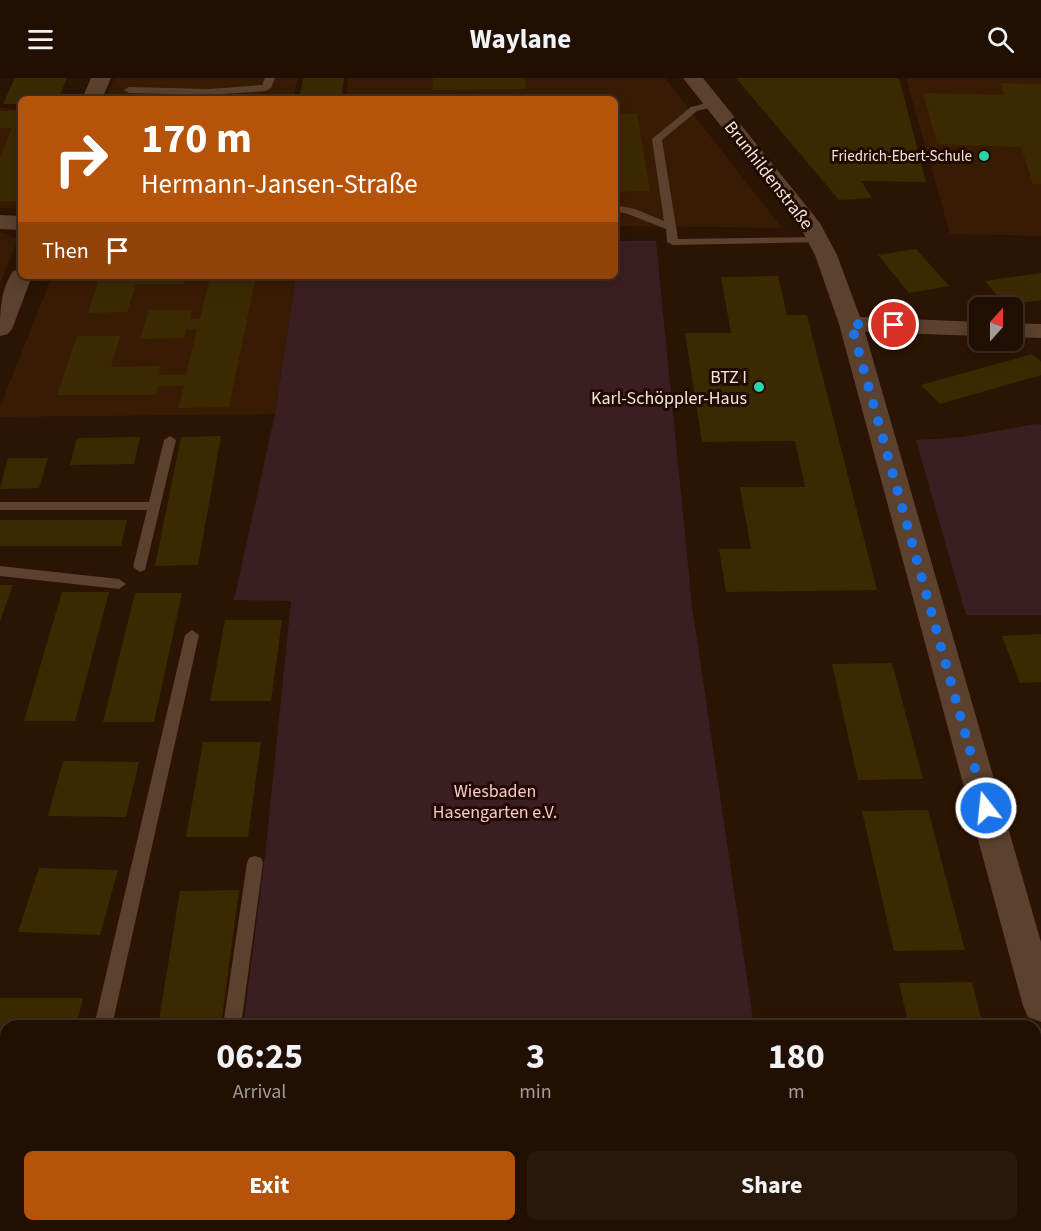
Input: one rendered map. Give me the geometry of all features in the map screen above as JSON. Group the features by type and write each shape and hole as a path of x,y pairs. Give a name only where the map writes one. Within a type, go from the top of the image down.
{"street":[{"path":"93,96 100,78"},
{"name":"Brunhildenstraße","path":"693,78 797,207 819,240 851,324 1041,1006"},
{"path":"0,222 18,223"},
{"path":"2,321 20,279"},
{"path":"851,324 969,329"},
{"path":"1023,330 1041,331"}],"lane":[{"path":"129,90 208,92 266,88 270,78"},
{"path":"714,104 694,109 657,139 673,242 819,240"},
{"path":"618,209 631,211 670,227"},
{"path":"140,567 170,440"},
{"path":"0,506 153,506"},
{"path":"0,571 119,584"},
{"path":"104,1020 192,635"},
{"path":"233,1020 255,863"}],"shaded area":[{"path":"114,78 298,78 294,95 107,96"},
{"path":"348,78 665,78 782,228 618,226 618,96 346,96"},
{"name":"Friedrich-Ebert-Schule","path":"906,78 1041,78 1041,236 950,234"},
{"path":"0,108 18,109 18,209 0,208"},
{"path":"0,232 18,239 0,284"},
{"path":"51,279 296,279 275,414 0,417 0,407"}],"green space":[{"name":"Wiesbaden Hasengarten e.V.","path":"618,241 656,241 692,606 753,1020 244,1020 265,856 291,601 234,600 275,414 296,279 618,279"},
{"path":"1041,425 1041,615 966,615 916,440 962,437"}],"building":[{"path":"15,78 67,78 59,96 18,96 18,104 3,104"},
{"path":"303,78 344,78 341,96 300,96"},
{"path":"433,78 525,78 526,89 432,90"},
{"path":"736,78 899,78 926,182 861,181 872,198 839,200"},
{"path":"1000,83 1041,84 1041,184 1033,184 1021,147 937,144 923,93 1004,95"},
{"path":"0,111 18,111 18,201 0,201 0,157 12,128 0,128"},
{"path":"618,114 637,114 650,191 618,192"},
{"path":"916,249 949,286 909,293 878,255"},
{"path":"1041,273 1041,300 1023,302 1023,297 998,297 985,281"},
{"name":"BTZ I Karl-Schöppler-Haus","path":"778,276 787,315 807,315 877,590 726,592 719,549 751,549 740,487 805,487 795,441 702,442 685,333 731,333 721,277"},
{"path":"99,279 185,279 184,284 136,284 127,312 88,313"},
{"path":"210,279 255,279 229,407 178,408 184,386 158,386 156,395 57,395 77,336 120,336 111,367 161,366 159,375 186,375 197,329 187,329 184,338 140,339 149,310 192,310 190,319 200,319"},
{"path":"1032,354 1041,362 1041,375 940,404 921,385"},
{"path":"221,436 198,565 155,566 181,437"},
{"path":"140,437 134,464 70,465 77,438"},
{"path":"8,458 48,458 39,488 0,489"},
{"path":"0,520 127,520 121,546 0,546"},
{"path":"0,585 13,585 0,621"},
{"path":"62,592 109,592 75,721 24,721"},
{"path":"135,593 182,593 154,722 103,722"},
{"path":"225,620 282,620 271,701 210,701"},
{"path":"1041,634 1041,682 1020,683 1002,636"},
{"path":"892,663 923,779 858,780 832,664"},
{"path":"203,742 261,742 248,837 186,837"},
{"path":"63,761 139,762 126,817 48,816"},
{"path":"928,810 965,950 894,951 862,811"},
{"path":"39,868 118,870 100,935 18,932"},
{"path":"239,890 222,1020 159,1020 180,891"},
{"path":"972,982 982,1020 908,1020 899,983"},
{"path":"0,998 83,998 78,1020 0,1020"}],"place":[{"name":"Friedrich-Ebert-Schule","path":"984,156"},
{"name":"BTZ I Karl-Schöppler-Haus","path":"759,387"}],"route":[{"path":"894,325 851,324 986,808"}]}
